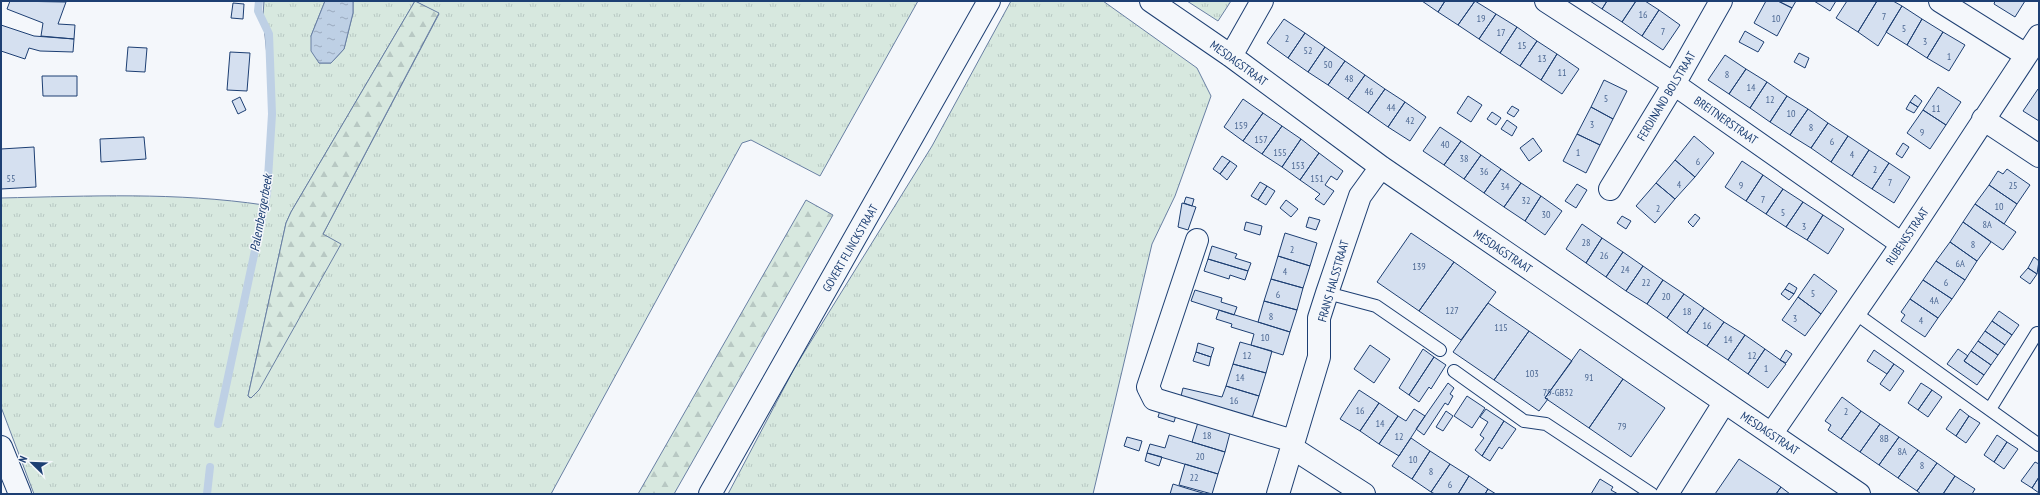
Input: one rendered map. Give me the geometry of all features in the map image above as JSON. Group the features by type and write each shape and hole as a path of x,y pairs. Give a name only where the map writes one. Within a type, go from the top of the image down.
{"street":[{"name":"GOVERT FLINCKSTRAAT","path":"710,494 990,1"},
{"name":"MESDAGSTRAAT","path":"1151,1 1231,56 1381,167 1724,402 1772,433 1859,494"},
{"path":"1231,56 1262,1"},
{"name":"BREITNERSTRAAT","path":"1546,1 1674,84 1902,244"},
{"name":"FERDINAND BOLSTRAAT","path":"1610,189 1674,84 1721,1"},
{"path":"1940,1 2026,55"},
{"name":"RUBENSSTRAAT","path":"1772,433 1902,244 2039,36"},
{"path":"1983,120 2039,156"},
{"name":"FRANS HALSSTRAAT","path":"1278,494 1319,357 1320,318 1327,293 1360,196 1381,167"},
{"path":"1196,240 1148,387 1154,399 1292,444 1364,494"},
{"path":"1667,494 1724,402"},
{"path":"1,447 20,494"}],"lane":[{"path":"1327,293 1376,306 1440,350"},
{"path":"1855,313 2039,445"},
{"path":"1990,409 2037,333"},
{"path":"1454,371 1524,421 1546,424 1652,494"}],"green space":[{"path":"264,1 325,1 311,36 319,63 331,63 344,49 353,13 353,1 415,1 918,1 820,176 751,140 742,143 551,494 34,494 1,407 1,198 133,196 199,198 264,205 271,158 271,110 263,15","holes":["415,1 439,14 323,234 250,398 248,396 286,223 291,212"]},
{"path":"415,1 439,13 323,234 341,244 259,390 251,398 248,396 286,223 291,212"},
{"path":"1011,1 1103,1 1197,68 1211,96 1175,196 1152,244 1093,494 728,494 795,367 932,146"},
{"path":"1187,1 1231,1 1218,21"},
{"path":"806,200 833,215 674,494 638,494"}],"water":[{"path":"325,1 353,1 353,13 344,49 331,63 319,63 311,51 311,36"}],"building":[{"path":"10,1 66,2 58,24 75,25 74,39 41,36 43,23 7,9"},
{"path":"1422,1 1445,1 1438,12"},
{"path":"1445,1 1475,1 1458,25 1438,12"},
{"path":"1475,1 1496,14 1479,39 1458,25"},
{"path":"1590,1 1607,1 1602,9"},
{"path":"1607,1 1636,1 1622,22 1602,9"},
{"path":"1636,1 1645,1 1659,10 1642,36 1622,22"},
{"path":"1766,1 1778,1 1792,8 1777,36 1754,23"},
{"path":"1778,1 1796,1 1792,8"},
{"path":"1814,1 1836,1 1830,11"},
{"path":"1847,1 1877,1 1858,32 1836,18"},
{"path":"1877,1 1893,1 1902,6 1878,46 1858,32"},
{"path":"1995,1 2025,1 2015,17 1994,4"},
{"path":"233,3 244,4 243,19 231,18"},
{"path":"1902,6 1922,19 1907,45 1886,32"},
{"path":"1659,10 1680,25 1663,50 1642,36"},
{"path":"1496,14 1517,27 1500,53 1479,39"},
{"path":"1284,19 1305,33 1288,58 1267,43"},
{"path":"1922,19 1943,32 1927,58 1907,45"},
{"path":"1,25 34,36 74,39 73,52 40,51 29,48 25,59 1,51"},
{"path":"1517,27 1537,41 1520,66 1500,53"},
{"path":"1745,31 1764,42 1758,52 1739,42"},
{"path":"1943,32 1965,45 1949,71 1927,58"},
{"path":"1305,33 1325,47 1308,72 1288,58"},
{"path":"1537,41 1557,54 1541,80 1520,66"},
{"path":"128,47 147,48 145,72 126,71"},
{"path":"1325,47 1345,61 1328,85 1308,72"},
{"path":"230,52 250,53 247,91 227,90"},
{"path":"1799,53 1809,58 1805,68 1794,62"},
{"path":"1557,54 1579,69 1562,94 1541,80"},
{"path":"1725,55 1746,69 1729,94 1708,80"},
{"path":"1345,61 1365,75 1348,99 1328,85"},
{"path":"1746,69 1767,82 1750,108 1729,94"},
{"path":"1365,75 1385,89 1368,113 1348,99"},
{"path":"42,76 77,76 77,96 43,96"},
{"path":"1604,80 1627,91 1613,119 1591,107"},
{"path":"1767,82 1787,96 1770,122 1750,108"},
{"path":"1938,87 1961,102 1946,125 1923,110"},
{"path":"1385,89 1405,102 1388,127 1368,113"},
{"path":"2039,89 2039,121 2023,111"},
{"path":"1915,95 1922,101 1918,107 1910,102"},
{"path":"1468,96 1482,105 1471,122 1457,113"},
{"path":"1787,96 1808,109 1790,135 1770,122"},
{"path":"240,97 246,110 238,114 232,101"},
{"path":"1243,99 1263,113 1243,141 1224,127"},
{"path":"1405,102 1426,117 1410,141 1388,127"},
{"path":"1910,102 1918,107 1914,113 1906,109"},
{"path":"1512,106 1519,110 1514,117 1507,113"},
{"path":"1591,107 1613,119 1600,145 1577,134"},
{"path":"1808,109 1828,123 1811,148 1790,135"},
{"path":"1923,110 1946,125 1930,149 1907,133"},
{"path":"1492,112 1501,118 1496,125 1487,119"},
{"path":"1263,113 1282,126 1262,154 1243,141"},
{"path":"1507,120 1517,127 1512,136 1501,129"},
{"path":"1828,123 1848,136 1831,162 1811,148"},
{"path":"1282,126 1301,139 1282,167 1262,154"},
{"path":"1440,127 1461,141 1444,165 1423,151"},
{"path":"1577,134 1600,145 1586,173 1563,161"},
{"path":"1694,136 1714,153 1695,177 1675,160"},
{"path":"1848,136 1869,150 1852,176 1831,162"},
{"path":"144,137 146,159 101,162 100,139"},
{"path":"1533,138 1542,151 1529,161 1520,148"},
{"path":"1301,139 1319,153 1300,180 1282,167"},
{"path":"1461,141 1481,155 1464,179 1444,165"},
{"path":"1903,143 1909,147 1902,158 1896,154"},
{"path":"34,147 36,187 1,189 1,149"},
{"path":"1869,150 1889,163 1872,189 1852,176"},
{"path":"1319,153 1343,171 1337,180 1331,176 1325,185 1334,191 1324,205 1315,199 1320,194 1300,180"},
{"path":"1481,155 1501,169 1484,193 1464,179"},
{"path":"1222,156 1230,161 1220,174 1213,169"},
{"path":"1675,160 1695,177 1675,199 1656,183"},
{"path":"1230,161 1237,166 1227,180 1220,174"},
{"path":"1742,161 1763,175 1746,201 1725,187"},
{"path":"1889,163 1910,177 1894,203 1872,189"},
{"path":"1501,169 1521,183 1504,207 1484,193"},
{"path":"2007,169 2030,185 2017,204 1989,185 1998,171 2003,174"},
{"path":"1763,175 1783,189 1766,214 1746,201"},
{"path":"1260,182 1267,186 1258,200 1251,196"},
{"path":"1521,183 1541,196 1525,221 1504,207"},
{"path":"1656,183 1675,199 1655,223 1636,206"},
{"path":"1577,184 1587,190 1576,208 1565,201"},
{"path":"1989,185 2017,204 2004,224 1975,204"},
{"path":"1267,186 1275,191 1266,205 1258,200"},
{"path":"1783,189 1803,202 1786,227 1766,214"},
{"path":"1541,196 1562,211 1545,235 1525,221"},
{"path":"1186,197 1194,199 1192,206 1184,203"},
{"path":"1286,200 1298,209 1291,217 1280,208"},
{"path":"1803,202 1823,215 1807,240 1786,227"},
{"path":"1182,203 1196,207 1188,230 1178,227"},
{"path":"1975,204 2016,232 2003,250 1963,222"},
{"path":"1695,214 1700,218 1693,227 1688,222"},
{"path":"1823,215 1844,229 1828,254 1807,240"},
{"path":"1622,216 1631,221 1626,229 1617,223"},
{"path":"1309,217 1320,220 1316,230 1306,227"},
{"path":"1246,222 1262,226 1260,235 1244,230"},
{"path":"1963,222 1991,242 1977,261 1950,242"},
{"path":"1582,224 1602,238 1586,263 1566,249"},
{"path":"1285,233 1317,243 1310,266 1278,256"},
{"path":"1411,233 1454,262 1419,311 1377,282"},
{"path":"1602,238 1623,252 1606,277 1586,263"},
{"path":"1950,242 1977,261 1965,280 1936,261"},
{"path":"1212,246 1237,254 1235,258 1251,263 1248,271 1208,259"},
{"path":"1623,252 1643,266 1626,291 1606,277"},
{"path":"1278,256 1310,266 1303,288 1271,279"},
{"path":"2034,257 2039,261 2037,274 2028,268"},
{"path":"1208,259 1248,271 1245,280 1230,275 1229,279 1204,271"},
{"path":"1936,261 1965,280 1952,299 1923,280"},
{"path":"1454,262 1496,292 1461,340 1419,311"},
{"path":"1643,266 1663,280 1647,304 1626,291"},
{"path":"2028,268 2037,274 2030,284 2020,277"},
{"path":"1814,274 1837,291 1821,314 1798,297"},
{"path":"1271,279 1303,288 1297,310 1264,301"},
{"path":"1663,280 1684,294 1667,318 1647,304"},
{"path":"1923,280 1952,299 1938,318 1910,299"},
{"path":"1789,283 1797,288 1794,294 1785,289"},
{"path":"1785,289 1794,294 1789,300 1781,294"},
{"path":"1195,290 1222,298 1221,302 1237,307 1234,315 1191,301"},
{"path":"1684,294 1704,308 1687,333 1667,318"},
{"path":"1798,297 1821,314 1805,336 1782,320"},
{"path":"1910,299 1938,318 1925,337 1901,321 1905,315 1901,312"},
{"path":"1264,301 1297,310 1290,332 1258,322"},
{"path":"1488,303 1529,331 1494,380 1453,352"},
{"path":"1704,308 1724,322 1707,346 1687,333"},
{"path":"1219,310 1290,332 1283,355 1251,345 1254,334 1231,327 1232,324 1216,319"},
{"path":"1999,311 2019,325 2012,335 1992,321"},
{"path":"1992,321 2012,335 2005,345 1985,331"},
{"path":"1724,322 1745,335 1728,360 1707,346"},
{"path":"1529,331 1572,361 1545,398 1548,399 1539,411 1494,380"},
{"path":"1985,331 2005,345 1998,355 1978,341"},
{"path":"1745,335 1765,349 1748,374 1728,360"},
{"path":"1978,341 1998,355 1991,365 1971,351"},
{"path":"1240,342 1272,351 1266,373 1233,364"},
{"path":"1198,343 1214,348 1211,357 1196,352"},
{"path":"1370,345 1390,359 1374,383 1354,369"},
{"path":"1423,349 1434,357 1409,395 1399,388"},
{"path":"1580,349 1623,379 1589,428 1545,398"},
{"path":"1765,349 1786,364 1768,388 1748,374"},
{"path":"1958,349 1968,356 1964,361 1984,375 1977,385 1947,364"},
{"path":"1786,350 1792,354 1786,363 1780,360"},
{"path":"1874,350 1894,364 1887,374 1867,361"},
{"path":"1971,351 1991,365 1984,375 1964,361"},
{"path":"1196,352 1211,357 1209,366 1193,361"},
{"path":"1434,357 1446,365 1431,389 1429,387 1419,402 1409,395"},
{"path":"1233,364 1266,373 1259,396 1226,386"},
{"path":"1894,364 1904,371 1890,391 1880,384"},
{"path":"1623,379 1665,408 1631,457 1589,428"},
{"path":"1448,383 1454,388 1450,394 1453,396 1448,405 1445,403 1424,435 1416,429"},
{"path":"1921,383 1932,390 1918,410 1908,403"},
{"path":"1226,386 1259,396 1252,418 1181,396 1183,388 1222,397"},
{"path":"1359,390 1379,403 1360,431 1340,419"},
{"path":"1932,390 1942,397 1928,417 1918,410"},
{"path":"1467,396 1485,408 1472,428 1454,416"},
{"path":"1842,397 1861,411 1841,439 1828,430 1831,425 1825,421"},
{"path":"1379,403 1398,416 1379,444 1360,431"},
{"path":"1161,407 1177,412 1174,422 1158,417"},
{"path":"1414,409 1425,416 1399,456 1379,444 1398,416 1406,421"},
{"path":"1486,409 1504,421 1482,456 1475,450 1484,438 1480,435 1488,422 1480,417"},
{"path":"1960,409 1969,416 1956,436 1946,429"},
{"path":"1446,411 1453,416 1443,431 1436,427"},
{"path":"1861,411 1880,424 1860,452 1841,439"},
{"path":"1969,416 1980,423 1966,443 1956,436"},
{"path":"1199,419 1231,429 1225,452 1192,442"},
{"path":"1504,421 1516,429 1502,449 1499,447 1490,461 1482,456"},
{"path":"1880,424 1899,437 1879,465 1860,452"},
{"path":"1169,435 1225,452 1218,474 1147,453 1150,444 1165,448"},
{"path":"1997,435 2007,442 1994,462 1984,455"},
{"path":"1127,437 1142,441 1139,451 1124,446"},
{"path":"1899,437 1918,450 1898,478 1879,465"},
{"path":"1411,438 1430,451 1412,479 1392,466"},
{"path":"2007,442 2018,449 2004,469 1994,462"},
{"path":"1918,450 1937,463 1917,491 1898,478"},
{"path":"1430,451 1450,464 1431,492 1412,479"},
{"path":"1147,453 1162,457 1159,466 1145,461"},
{"path":"1739,459 1781,487 1776,494 1715,494"},
{"path":"2035,462 2039,464 2039,477 2032,488 2021,481"},
{"path":"1937,463 1955,476 1943,494 1921,494 1917,491"},
{"path":"1185,464 1218,474 1212,494 1179,485"},
{"path":"1450,464 1469,476 1458,494 1435,494 1431,492"},
{"path":"1469,476 1488,489 1485,494 1458,494"},
{"path":"1955,476 1975,489 1972,494 1943,494"},
{"path":"2039,477 2039,493 2032,488"},
{"path":"1600,479 1613,487 1611,490 1618,494 1591,494"},
{"path":"1173,484 1189,489 1206,494 1170,494"},
{"path":"1781,487 1790,494 1776,494"},
{"path":"1488,489 1496,494 1485,494"}],"waterway":[{"name":"Palembergerbeek","path":"218,424 267,194 272,114 269,34 258,11 259,1"},
{"name":"Palembergerbeek","path":"207,494 210,467"}]}
